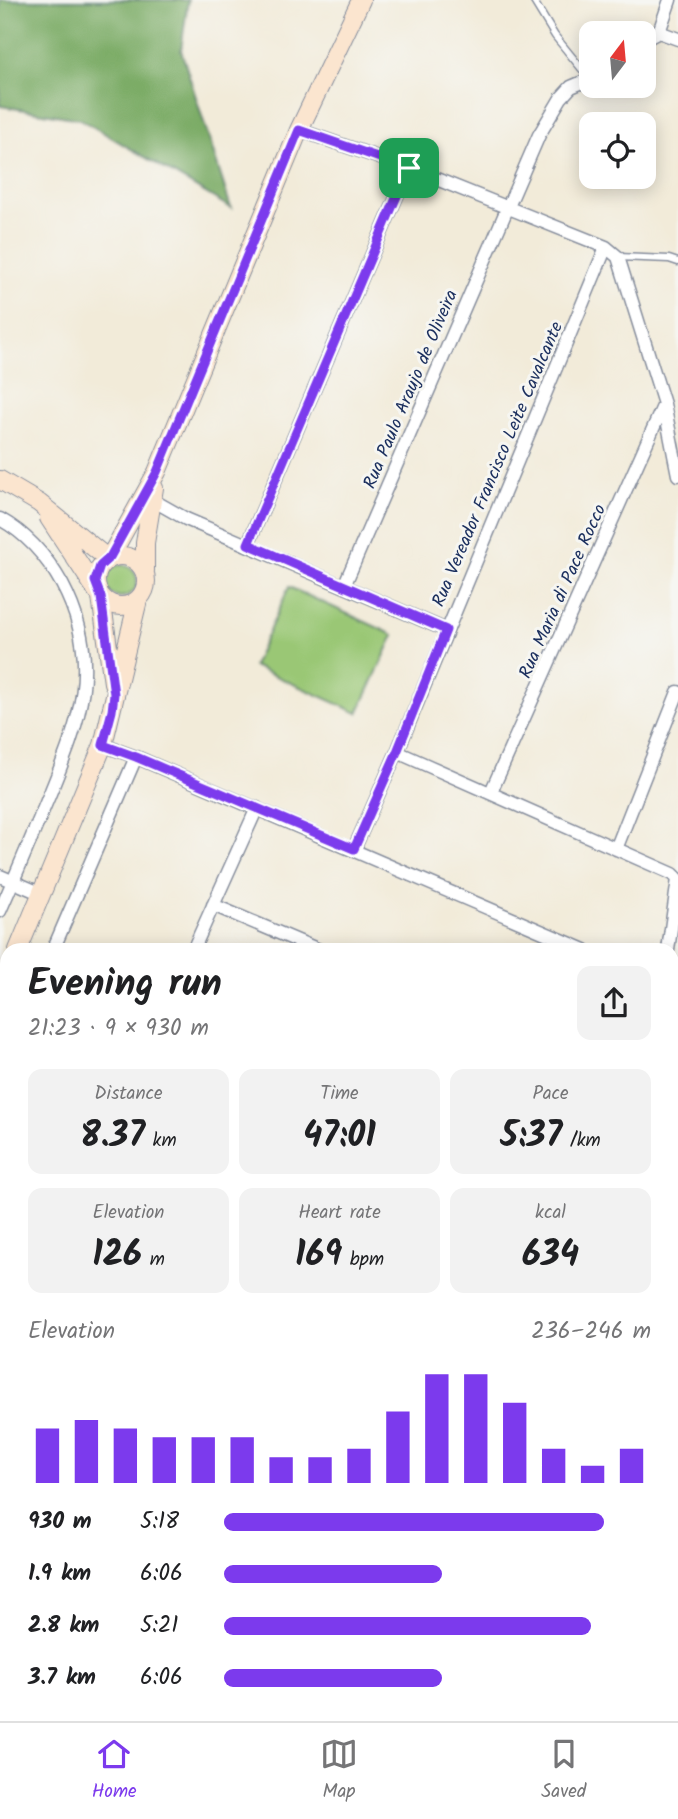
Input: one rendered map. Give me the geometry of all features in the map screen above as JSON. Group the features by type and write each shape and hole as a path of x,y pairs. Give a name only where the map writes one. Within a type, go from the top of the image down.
{"main road":[{"path":"21,943 103,745 138,600 146,587 145,543 150,493 157,472 299,130 361,0"},
{"path":"0,480 39,503 109,558"},
{"path":"114,694 95,581 97,571 109,558 150,493"},
{"path":"39,503 106,602 126,606 138,600"},
{"path":"109,558 117,555 130,557 145,571"}],"street":[{"path":"656,34 659,32 670,0"},
{"path":"659,32 678,39"},
{"name":"Rua Paulo Araujo de Oliveira","path":"344,586 539,135 561,98 571,87 579,83"},
{"path":"299,130 409,168 508,207 606,247 618,257 664,404 678,475"},
{"path":"248,544 409,168"},
{"name":"Rua Vereador Francisco Leite Cavalcante","path":"354,849 397,752 606,247"},
{"name":"Rua Maria di Pace Rocco","path":"491,792 664,404"},
{"path":"150,493 156,502 187,519 446,630"},
{"path":"0,519 33,542 53,567 67,594 79,632 85,667 80,709 72,740 0,911"},
{"path":"616,849 678,692"},
{"path":"103,745 354,849 568,943"},
{"path":"397,752 669,871 678,879 669,943"},
{"path":"56,943 136,757"},
{"path":"196,943 257,808"},
{"path":"0,876 42,894"},
{"path":"213,905 303,943"}],"lane":[{"path":"533,0 555,36 579,64"},
{"path":"618,257 668,259 678,262"}],"green space":[{"path":"0,0 188,0 181,50 231,208 80,119 0,106"},
{"path":"121,565 132,570 137,581 132,592 121,597 110,592 105,581 110,570"},
{"path":"289,587 394,635 358,713 253,666"}],"route":[{"path":"299,130 409,168 248,544 446,630 354,849 103,745 114,694 101,597 95,581 100,566 110,557 157,472 299,130"}]}
